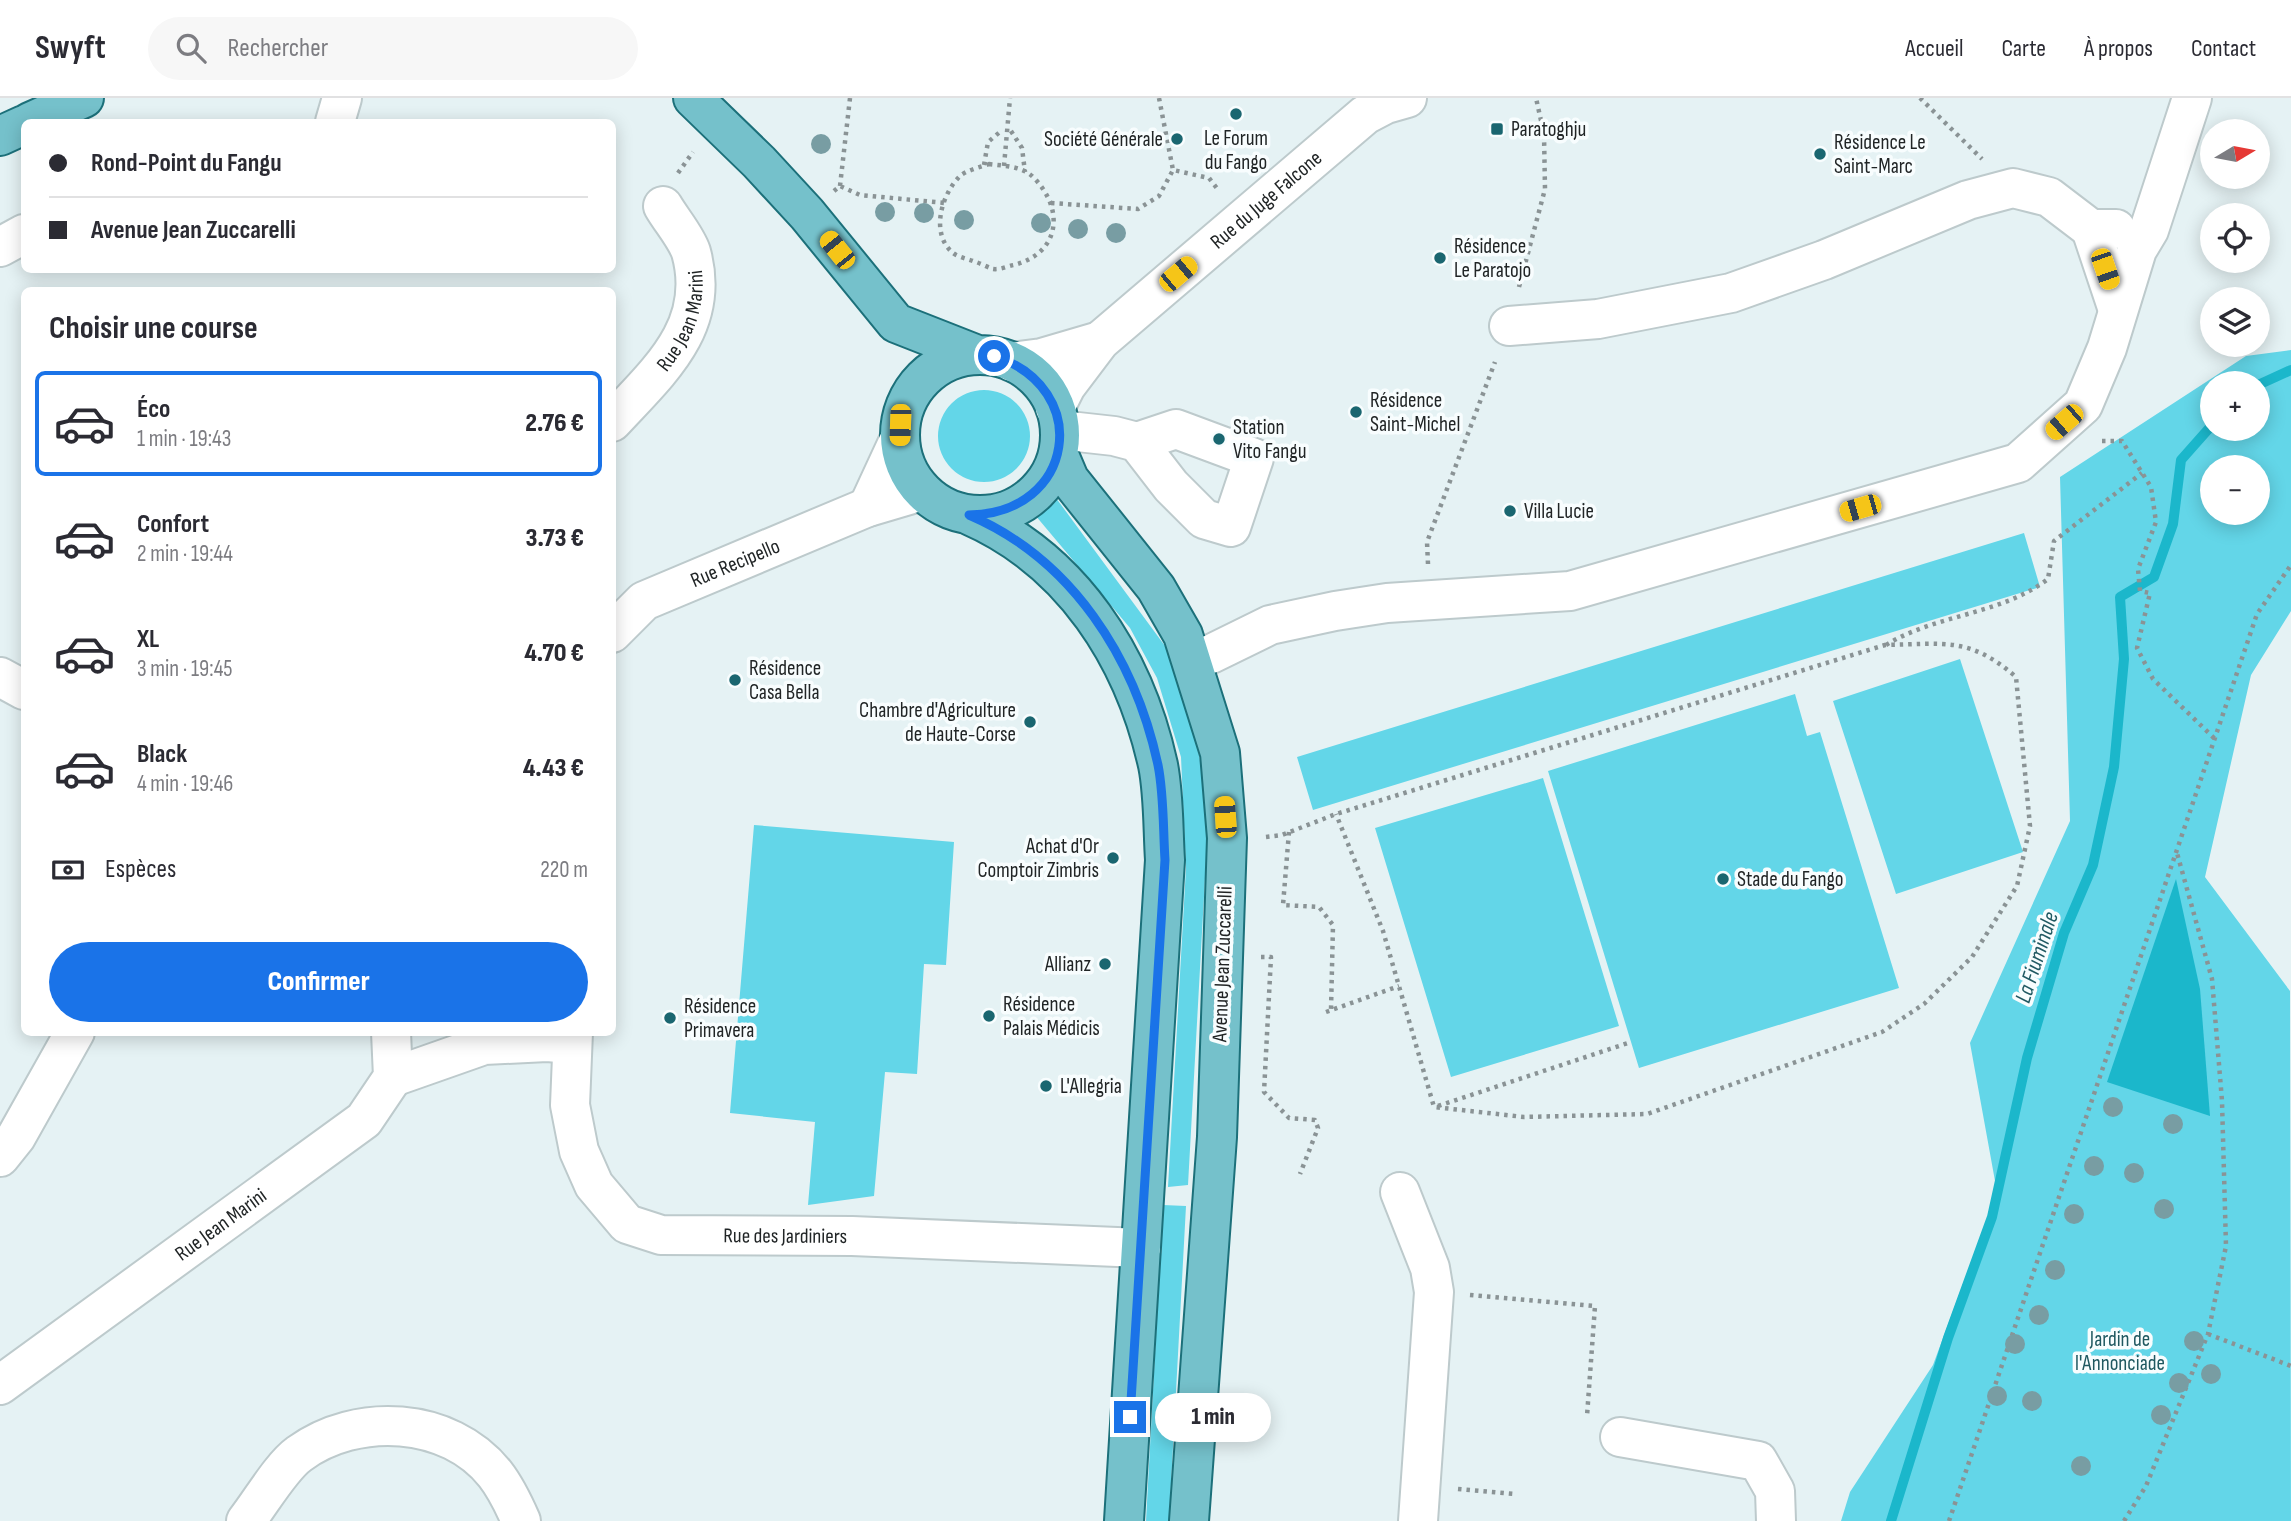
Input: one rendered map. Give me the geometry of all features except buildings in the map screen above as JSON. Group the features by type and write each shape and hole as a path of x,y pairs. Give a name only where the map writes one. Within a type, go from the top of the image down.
{"main road":[{"path":"36,119 77,99"},
{"path":"705,110 807,214 895,323 906,377 901,425 906,467 922,491 943,506 1006,531 1065,580 1095,618 1124,664 1146,718 1158,768 1165,860 1124,1521"},
{"path":"0,136 21,126"},
{"path":"895,323 975,354 1012,362 1038,381 1057,430 1049,475 1035,493 1016,507 993,514 969,515"},
{"path":"901,425 914,389 930,371 951,359 975,354"},
{"name":"Avenue Jean Zuccarelli","path":"1057,430 1069,479 1156,588 1183,635 1220,753 1227,838 1217,1137 1189,1521"}],"street":[{"path":"336,119 342,98"},
{"name":"Rue du Juge Falcone","path":"1057,430 1066,386 1100,341 1364,115 1386,104 1407,98"},
{"path":"1192,659 1211,654 1270,625 1335,611 1387,603 1570,591 2018,463 2083,405 2107,348 2137,250 2149,230 2192,98"},
{"path":"1509,326 1598,319 1731,293 1824,260 1968,200 2013,188 2049,197 2091,229 2118,310"},
{"name":"Rue Jean Marini","path":"616,418 676,351 696,303 691,251 663,206"},
{"path":"2091,229 2149,230"},
{"path":"0,247 21,236"},
{"name":"Rue du Juge Falcone","path":"1012,362 1042,358 1100,341"},
{"path":"868,507 901,425"},
{"path":"1057,430 1114,436 1137,442"},
{"name":"Rue Recipello","path":"616,628 644,601 868,507 922,491"},
{"path":"0,677 21,688"},
{"path":"0,1157 16,1137 73,1036"},
{"path":"391,1036 393,1077 484,1045 573,1038"},
{"name":"Rue des Jardiniers","path":"573,1038 570,1105 579,1151 594,1185 627,1224 661,1236 852,1236 1141,1248"},
{"name":"Rue Jean Marini","path":"0,1385 364,1120 393,1077"},
{"path":"1400,1192 1430,1268 1434,1292 1418,1504"},
{"path":"246,1521 298,1455 348,1428 381,1426 430,1432 475,1454 494,1472 520,1521"},
{"path":"1620,1437 1758,1461 1775,1491 1776,1521"}],"path":[{"path":"807,214 840,186 850,98"},
{"path":"1004,166 1010,98"},
{"path":"1051,203 1138,209 1159,196 1173,170 1159,98"},
{"path":"1920,98 2013,188"},
{"path":"663,206 705,110"},
{"path":"984,166 988,142 1001,131"},
{"path":"1011,131 1022,148 1025,172"},
{"path":"984,166 1004,166 1034,177 1051,203 1056,226 1049,240 1025,262 996,270 953,253 941,232 939,217 950,190 962,174 984,166"},
{"path":"1173,170 1209,178 1240,221"},
{"path":"840,186 860,195 945,203"},
{"path":"2045,439 2122,442 2151,487 2156,522 2138,569 2140,591 2150,593 2137,648 2154,679 2215,739"},
{"path":"1266,837 1885,645 1907,632 2028,594 2048,579 2054,541 2142,473"},
{"path":"1949,1521 2257,614 2291,565"},
{"path":"1434,1107 1524,1117 1647,1114 1882,1032 1924,1004 1972,957 2017,886 2031,826 2015,677 1994,658 1962,644 1885,645"},
{"path":"1336,814 1383,931 1434,1107"},
{"path":"1289,832 1283,905 1320,906 1333,925 1329,1011 1399,986"},
{"path":"2123,1521 2146,1486 2208,1334 2226,1246 2222,1101 2212,979 2177,852"},
{"path":"1260,957 1271,957 1264,1092 1289,1118 1315,1120 1318,1128 1300,1174"},
{"path":"1434,1107 1631,1042"},
{"path":"1434,1292 1595,1306 1586,1419"},
{"path":"2208,1334 2291,1366"},
{"path":"1418,1504 1515,1494"}],"green space":[{"name":"Jardin de l'Annonciade","path":"2291,350 2291,611 2251,675 2205,877 2290,991 2291,1521 1841,1521 1850,1492 1933,1365 1997,1192 1970,1043 2070,821 2060,477 2200,386 2200,441 2270,441 2270,371 2223,371 2244,357 2270,357 2270,353"},
{"path":"975,390 993,390 1010,397 1023,410 1030,427 1030,445 1023,462 1010,475 993,482 975,482 958,475 945,462 938,445 938,427 945,410 958,397"},
{"path":"1056,498 1168,650 1192,717 1202,771 1207,842 1188,1185 1168,1187 1186,868 1181,757 1157,678 1130,628 1035,515"},
{"path":"2024,533 2040,587 1313,810 1297,757"},
{"path":"1960,659 2023,852 1896,894 1833,701"},
{"name":"Stade du Fango","path":"1795,694 1807,736 1820,732 1899,988 1639,1068 1548,771"},
{"path":"1543,778 1619,1026 1451,1077 1375,828"},
{"path":"754,825 954,842 946,965 924,964 917,1074 885,1072 874,1196 808,1205 815,1122 730,1113"},
{"path":"1163,1205 1186,1206 1169,1521 1146,1521"}],"shaded area":[{"path":"2176,879 2200,989 2210,1116 2107,1082"}],"waterway":[{"name":"La Fiuminale","path":"2270,380 2291,370"},
{"name":"La Fiuminale","path":"1891,1521 1948,1338 1992,1217 2027,1058 2064,933 2093,865 2114,767 2124,659 2120,597 2154,577 2173,524 2181,460 2200,439"}],"place":[{"name":"Le Forum du Fango","path":"1236,114"},
{"name":"Paratoghju","path":"1497,129"},
{"name":"Société Générale","path":"1177,139"},
{"name":"Résidence Le Saint-Marc","path":"1820,154"},
{"name":"Résidence Le Paratojo","path":"1440,258"},
{"name":"Résidence Saint-Michel","path":"1356,412"},
{"name":"Station Vito Fangu","path":"1219,439"},
{"name":"Villa Lucie","path":"1510,511"},
{"name":"Résidence Casa Bella","path":"735,680"},
{"name":"Chambre d'Agriculture de Haute-Corse","path":"1030,722"},
{"name":"Achat d'Or Comptoir Zimbris","path":"1113,858"},
{"name":"Stade du Fango","path":"1723,879"},
{"name":"Allianz","path":"1105,964"},
{"name":"Résidence Palais Médicis","path":"989,1016"},
{"name":"Résidence Primavera","path":"670,1018"},
{"name":"L'Allegria","path":"1046,1086"}],"route":[{"path":"994,356 1031,373 1045,389 1055,408 1059,430 1058,453 1049,475 1035,493 1016,507 993,514 969,515 1006,531 1065,580 1095,618 1124,664 1146,718 1158,768 1165,860 1146,1196 1130,1417"}]}
